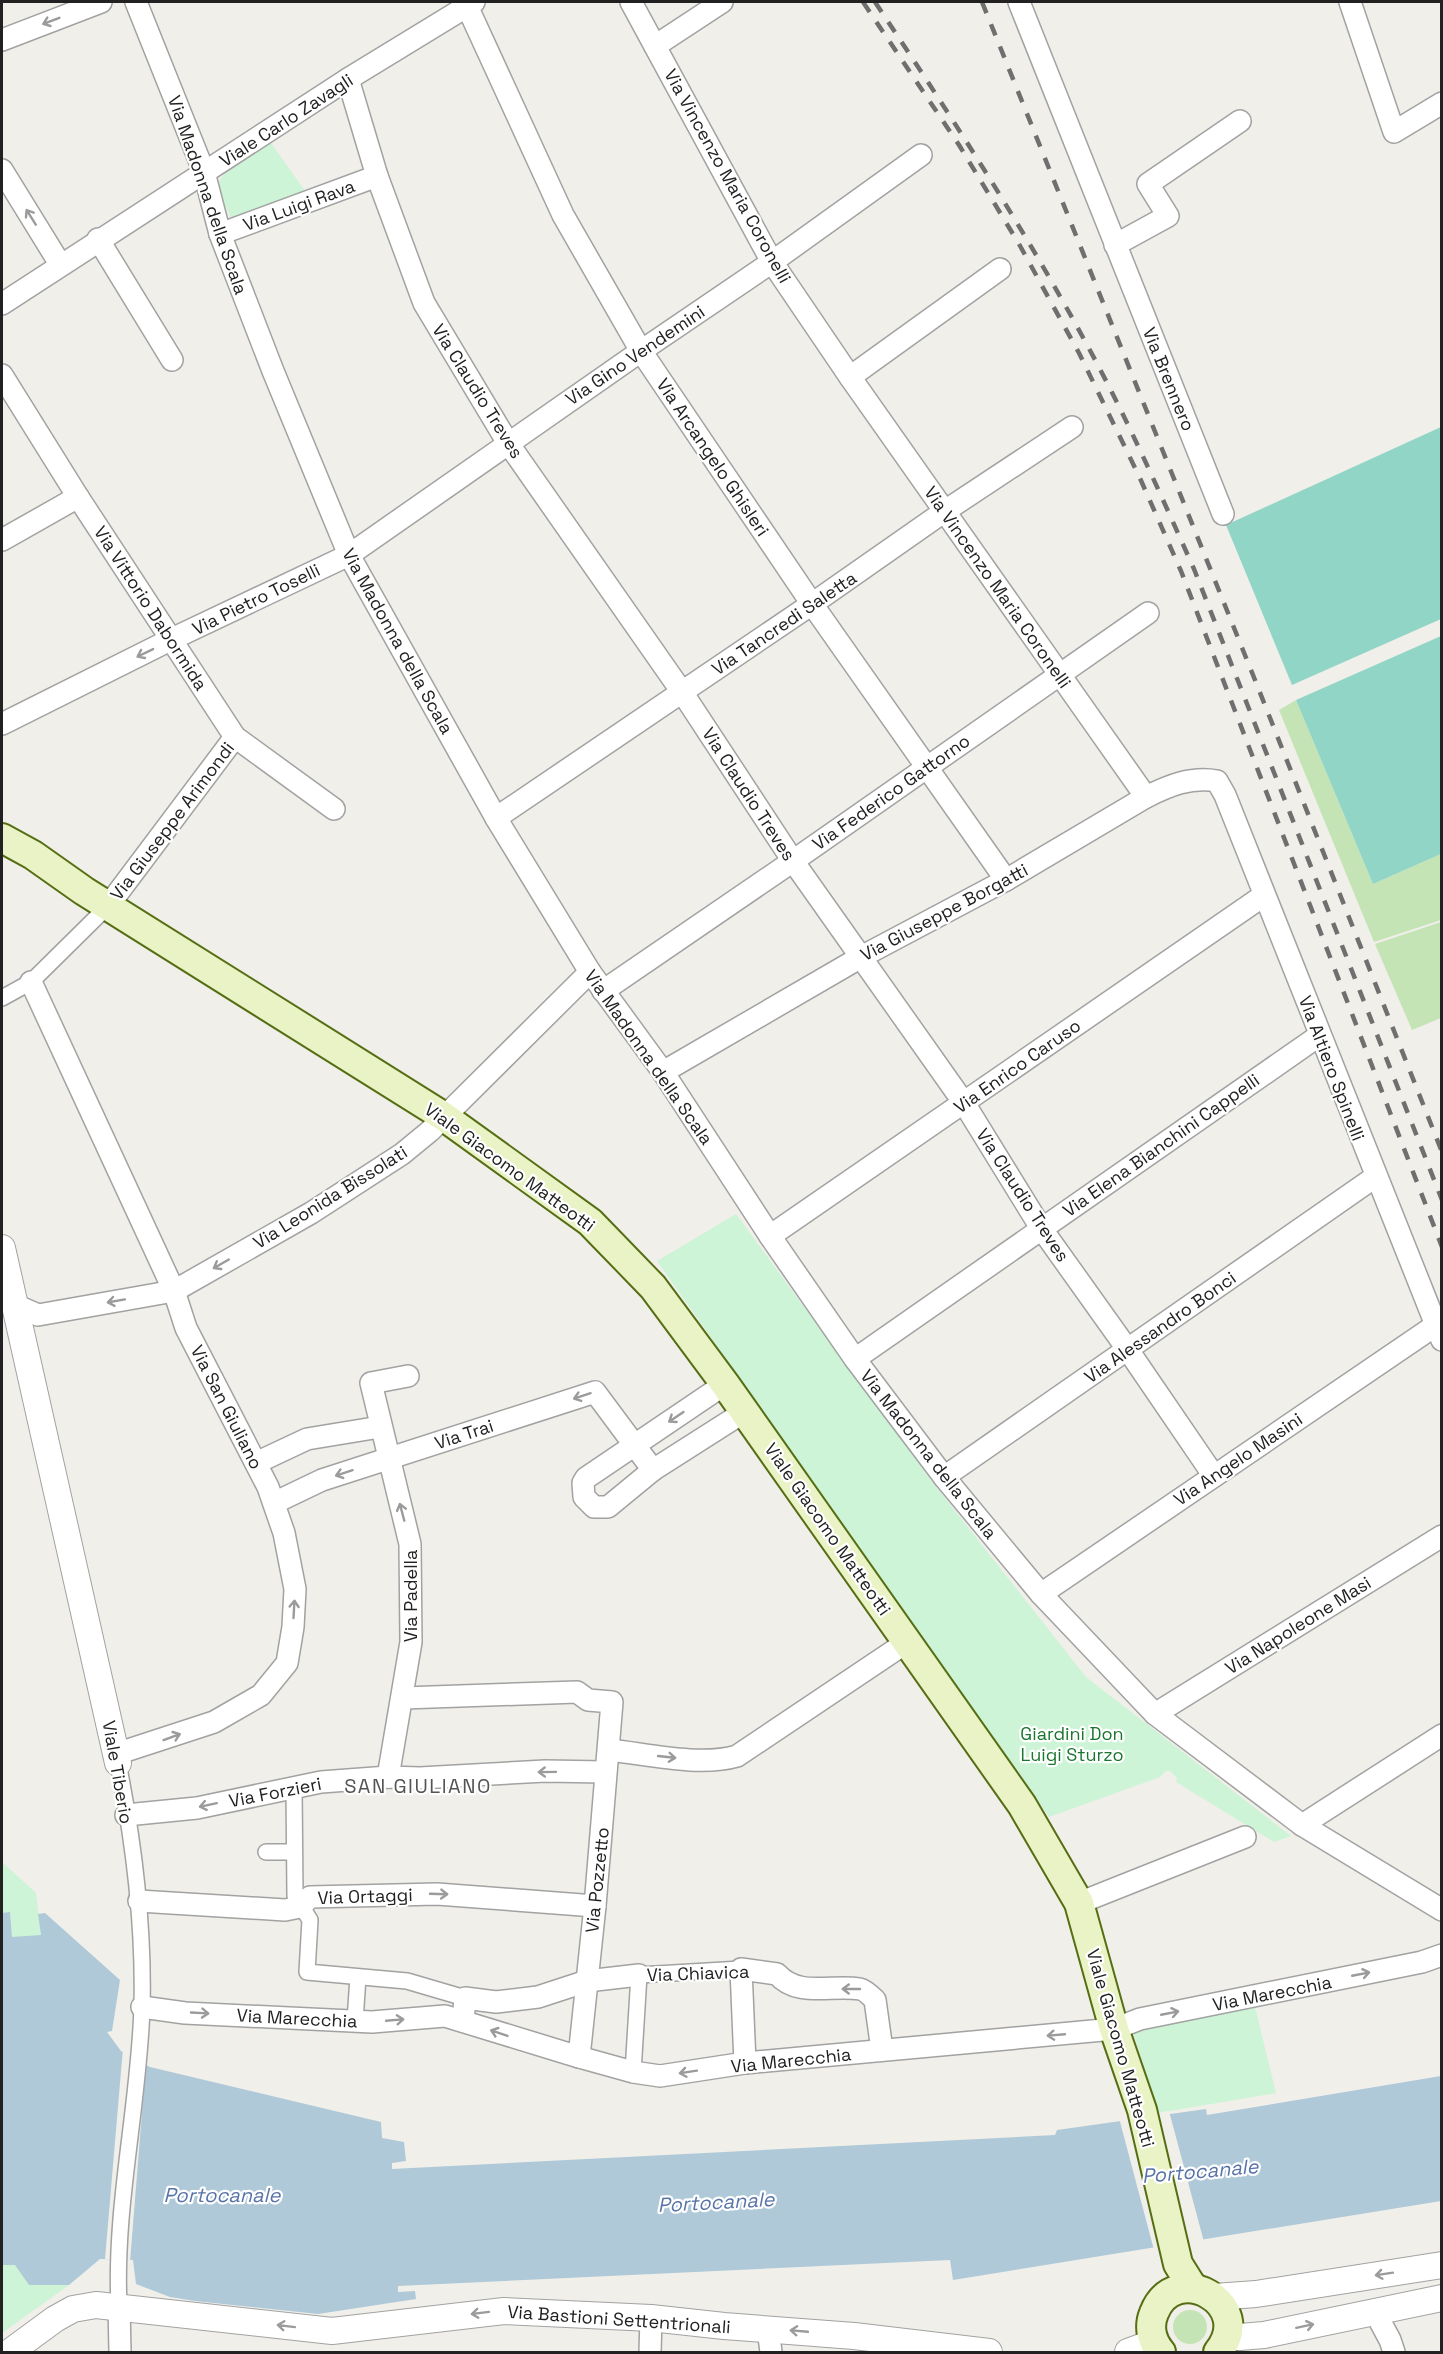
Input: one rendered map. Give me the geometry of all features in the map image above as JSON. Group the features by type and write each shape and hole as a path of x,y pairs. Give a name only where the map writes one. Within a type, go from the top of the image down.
{"main road":[{"name":"Viale Giacomo Matteotti","path":"4,840 33,855 108,906 443,1116 590,1222 653,1287 725,1384 1022,1805 1079,1902 1114,2029 1142,2110 1178,2264 1227,2316 1233,2347"},
{"path":"1158,2347 1152,2334 1152,2318 1165,2297 1178,2264"},
{"path":"1165,2297 1178,2290 1203,2293"}],"street":[{"path":"2,40 101,2"},
{"name":"Via Madonna della Scala","path":"136,2 204,172 220,234 273,371 349,555 496,818 590,972 663,1072 770,1236 855,1359 944,1478 1041,1594 1155,1714 1302,1825 1442,1910"},
{"name":"Via Vincenzo Maria Coronelli","path":"631,2 772,262 850,377 1146,797"},
{"path":"655,46 722,2"},
{"name":"Via Brennero","path":"1019,2 1222,514"},
{"path":"1350,2 1394,132 1442,103"},
{"name":"Viale Carlo Zavagli","path":"2,304 98,239 470,4"},
{"name":"Via Arcangelo Ghisleri","path":"470,4 563,215 641,351 812,604 1006,880"},
{"name":"Via Claudio Treves","path":"348,79 377,176 424,303 508,443 682,692 793,861 964,1103 1041,1228 1214,1476"},
{"path":"1115,245 1168,216 1148,184 1240,121"},
{"name":"Via Gino Vendemini","path":"349,555 772,262 921,155"},
{"path":"2,170 60,264"},
{"name":"Via Luigi Rava","path":"220,234 377,176"},
{"path":"98,239 172,360"},
{"path":"850,377 1000,269"},
{"name":"Via Vittorio Dabormida","path":"2,375 78,497 236,737 334,809"},
{"name":"Via Tancredi Saletta","path":"496,818 945,511 1072,427"},
{"path":"2,540 78,497"},
{"name":"Via Pietro Toselli","path":"2,724 172,639 349,555"},
{"name":"Via Federico Gattorno","path":"603,991 1148,613"},
{"name":"Via Giuseppe Arimondi","path":"108,906 236,737"},
{"name":"Via Giuseppe Borgatti","path":"663,1072 861,957 1006,880 1170,785 1202,778 1216,781 1225,795"},
{"name":"Via Altiero Spinelli","path":"1225,795 1263,896 1439,1332"},
{"name":"Via Enrico Caruso","path":"770,1236 1263,896"},
{"path":"2,998 31,982 108,906"},
{"name":"Via Leonida Bissolati","path":"15,1305 38,1315 174,1291 311,1213 384,1166 430,1131 590,972"},
{"name":"Via San Giuliano","path":"31,982 174,1291 186,1328 256,1463 274,1503 284,1533 295,1589 288,1663 261,1695 214,1722 117,1759"},
{"name":"Via Elena Bianchini Cappelli","path":"855,1359 1320,1035"},
{"name":"Via Alessandro Bonci","path":"944,1478 1375,1177"},
{"name":"Viale Tiberio","path":"2,1248 117,1759 138,1901 142,2007 118,2260 119,2306"},
{"name":"Via Angelo Masini","path":"1041,1594 1214,1476 1439,1332"},
{"name":"Via Padella","path":"388,1777 411,1642 410,1544 371,1383 408,1376"},
{"path":"725,1384 586,1478 583,1483 584,1497 594,1507 608,1507 653,1470 744,1412"},
{"name":"Via Trai","path":"274,1503 322,1480 595,1392 653,1470"},
{"path":"256,1463 307,1439 380,1427"},
{"name":"Via Napoleone Masi","path":"1155,1714 1442,1536"},
{"path":"609,1750 699,1760 728,1759 737,1756 907,1642"},
{"name":"Via Pozzetto","path":"403,1698 577,1692 588,1700 612,1702 605,1772 603,1825 579,2057"},
{"path":"1302,1825 1442,1735"},
{"name":"Via Forzieri","path":"126,1815 197,1808 321,1782 545,1771 605,1772"},
{"path":"294,1787 295,1896 310,1920 307,1972 407,1982 465,1998 463,2021"},
{"path":"1079,1902 1245,1837"},
{"path":"267,1852 294,1852"},
{"name":"Via Ortaggi","path":"138,1901 285,1910 300,1907 310,1898 437,1894 595,1906"},
{"name":"Via Marecchia","path":"142,2007 185,2013 372,2022 445,2016 579,2057 633,2072 660,2076 746,2063 1114,2029 1140,2019 1422,1962 1442,1955"},
{"path":"741,1969 746,2063"},
{"name":"Via Chiavica","path":"465,1998 496,2002 538,1997 587,1981 639,1975 741,1969 777,1974 786,1984 810,1989 862,1989 875,2000 882,2050"},
{"path":"633,2072 639,1975"},
{"path":"355,2021 358,1977"},
{"path":"1203,2293 1256,2294 1442,2265"},
{"path":"1233,2347 1442,2298"},
{"name":"Via Bastioni Settentrionali","path":"10,2352 55,2319 73,2309 96,2305 332,2331 504,2311 651,2318 770,2341 980,2351"},
{"path":"119,2306 120,2352"},
{"path":"1375,2312 1394,2352"},
{"path":"650,2352 651,2318"},
{"path":"1128,2352 1158,2347"}],"green space":[{"path":"271,143 305,191 231,218 216,186 239,160"},
{"path":"1296,700 1373,884 1441,854 1441,920 1374,942 1279,710"},
{"path":"1441,922 1441,1018 1412,1030 1375,944"},
{"name":"Giardini Don Luigi Sturzo","path":"736,1214 929,1478 1086,1677 1291,1836 1274,1842 1176,1782 1177,1778 1170,1771 1166,1771 1160,1777 1049,1817 657,1261"},
{"path":"2,1862 36,1893 41,1936 12,1937 10,1913 2,1913"},
{"path":"1254,2003 1276,2093 1158,2113 1133,2032"},
{"path":"15,2264 29,2285 69,2285 2,2333 2,2265"},
{"path":"1190,2310 1202,2315 1207,2327 1202,2339 1190,2344 1178,2339 1173,2327 1178,2315"}],"shaded area":[{"path":"1441,427 1441,619 1292,685 1226,525"},
{"path":"1441,636 1441,854 1373,884 1296,700"}],"water":[{"name":"Portocanale","path":"10,1912 12,1937 41,1935 38,1914 45,1913 120,1980 112,2031 107,2032 121,2051 150,2067 381,2122 382,2138 404,2142 406,2161 392,2163 392,2169 1055,2135 1057,2130 1206,2109 1207,2115 1441,2076 1441,2201 953,2280 950,2260 398,2286 398,2292 415,2291 416,2299 318,2314 170,2297 136,2284 133,2260 100,2259 69,2285 29,2285 15,2265 2,2265 2,1913"}],"pier":[{"path":"123,2048 146,2062 130,2262 105,2259"},
{"path":"1169,2111 1204,2242 1154,2250 1119,2118"}],"railway":[{"path":"863,2 959,145 1019,244 1079,353 1139,476 1181,571 1442,1247"},
{"path":"875,2 1011,213 1062,299 1115,398 1142,455 1194,569 1442,1200"},
{"path":"982,2 1442,1152"}],"district":[{"name":"SAN GIULIANO","path":"418,1786"}]}
